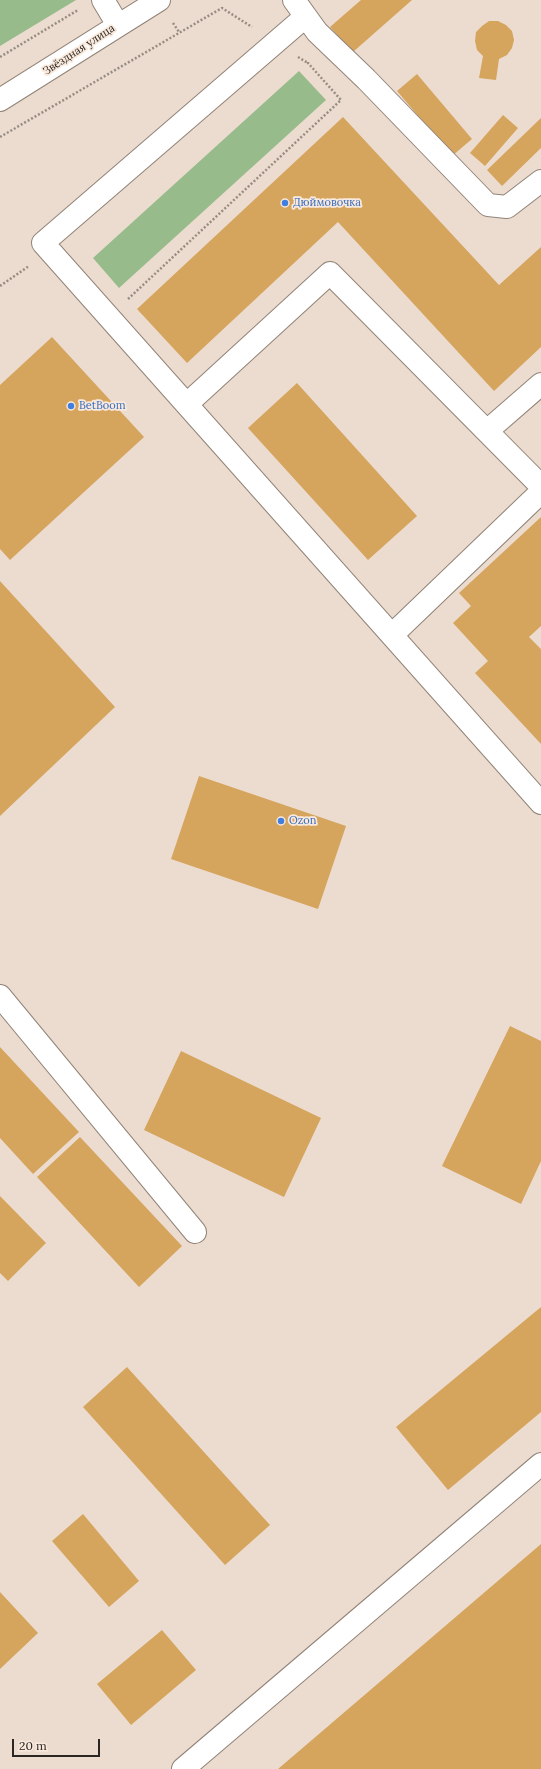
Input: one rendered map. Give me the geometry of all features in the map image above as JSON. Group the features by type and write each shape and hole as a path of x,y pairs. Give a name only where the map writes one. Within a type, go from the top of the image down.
{"main road":[{"path":"103,0 118,25"},
{"name":"Звёздная улица","path":"0,100 159,0"},
{"path":"541,181 508,207 488,204 306,16 43,243 541,803"},
{"path":"187,404 330,273 541,486"},
{"path":"487,431 541,384"},
{"path":"392,635 541,492"},
{"path":"0,996 195,1232"},
{"path":"183,1769 541,1464"}],"path":[{"path":"0,57 81,8"},
{"path":"0,137 222,8 308,63 341,100 127,300"},
{"path":"306,16 308,63"},
{"path":"0,286 50,252"}],"green space":[{"path":"0,0 76,0 0,46"},
{"path":"299,71 326,100 119,288 93,258"}],"building":[{"path":"361,0 412,0 353,52 330,27"},
{"path":"489,21 498,21 506,25 512,31 514,40 512,48 507,55 499,59 496,80 479,78 483,56 477,50 475,41 476,32"},
{"path":"417,74 472,139 452,156 397,91"},
{"path":"503,115 518,128 485,166 470,153"},
{"path":"343,117 499,285 541,247 541,347 494,391 338,222 187,363 137,309"},
{"path":"541,118 541,148 502,186 487,170"},
{"path":"52,337 144,437 10,560 0,549 0,385"},
{"path":"297,383 417,516 368,560 248,428"},
{"path":"541,517 541,626 529,637 541,649 541,744 475,673 488,661 453,623 471,606 459,593"},
{"path":"0,581 115,707 0,816"},
{"path":"199,776 346,826 318,909 171,859"},
{"path":"510,1026 541,1041 541,1161 521,1204 442,1166"},
{"path":"0,1047 79,1132 33,1174 0,1138"},
{"path":"181,1051 321,1118 284,1197 144,1130"},
{"path":"80,1137 182,1246 139,1287 37,1177"},
{"path":"0,1196 46,1243 8,1281 0,1273"},
{"path":"541,1307 541,1412 448,1490 396,1427"},
{"path":"127,1367 270,1525 225,1565 83,1407"},
{"path":"83,1514 139,1581 109,1607 52,1541"},
{"path":"541,1544 541,1769 278,1769"},
{"path":"0,1592 38,1633 0,1669"},
{"path":"162,1630 196,1670 131,1725 97,1684"}],"place":[{"name":"Дюймовочка","path":"285,203"},
{"name":"BetBoom","path":"71,406"},
{"name":"Ozon","path":"281,821"}]}
